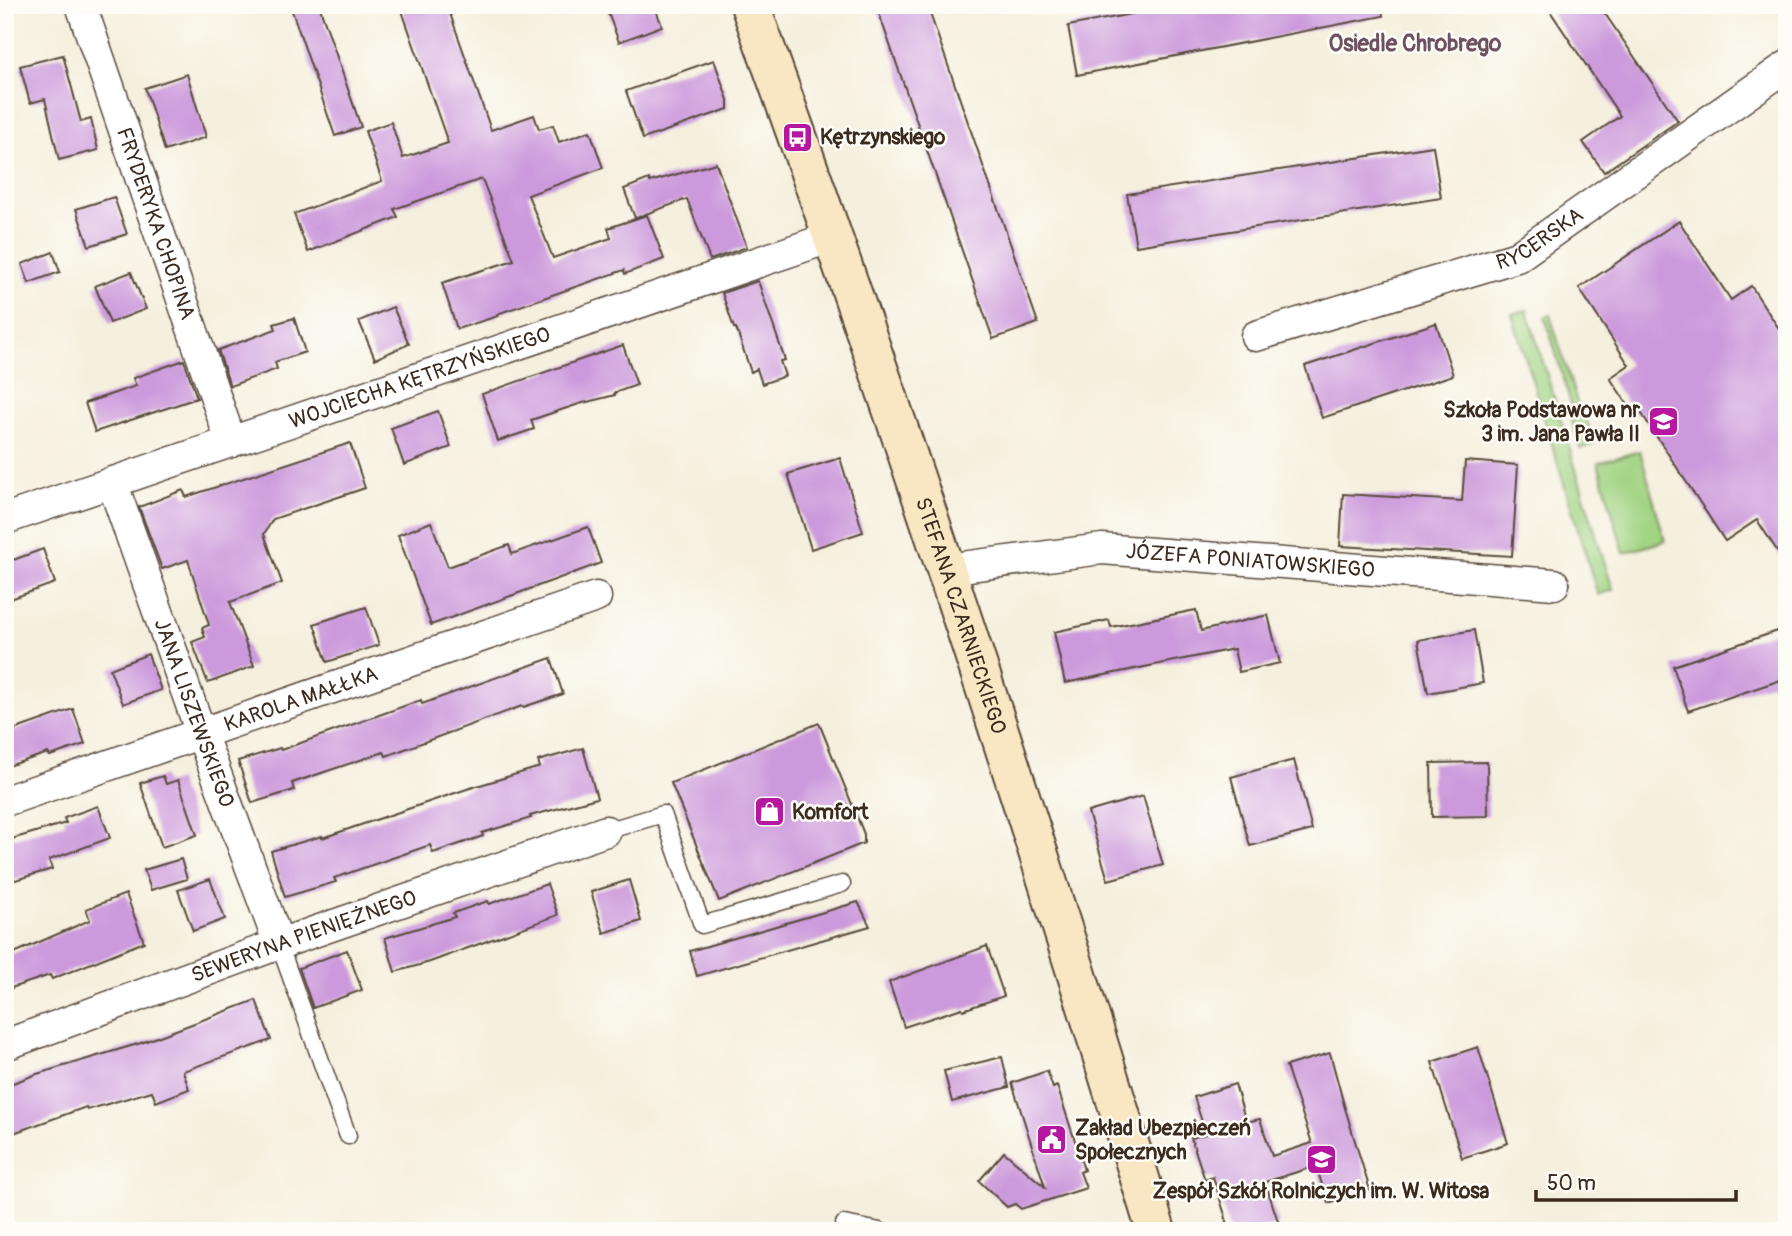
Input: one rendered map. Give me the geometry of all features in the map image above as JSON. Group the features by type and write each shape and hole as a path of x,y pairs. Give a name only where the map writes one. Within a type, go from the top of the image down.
{"street":[{"name":"FRYDERYKA CHOPINA","path":"81,5 231,442"},
{"name":"STEFANA CZARNIECKIEGO","path":"750,5 946,569 1156,1231"},
{"name":"RYCERSKA","path":"1256,336 1517,257 1787,66"},
{"name":"WOJCIECHA KĘTRZYŃSKIEGO","path":"5,519 832,237"},
{"name":"JANA LISZEWSKIEGO","path":"112,482 279,944"},
{"name":"JÓZEFA PONIATOWSKIEGO","path":"946,569 1102,549 1554,584"},
{"name":"KAROLA MAŁŁKA","path":"5,801 596,597"},
{"name":"SEWERYNA PIENIĘŻNEGO","path":"5,1045 279,944 606,831"}],"lane":[{"path":"606,831 663,814 702,925 842,884"},
{"path":"279,944 348,1136"},
{"path":"844,1224 880,1231"}],"green space":[{"path":"1527,310 1613,590 1598,595 1512,314"},
{"path":"1550,315 1580,412 1584,411 1594,444 1580,449 1570,415 1574,414 1545,317"},
{"path":"1640,451 1665,541 1624,553 1598,463"}],"building":[{"path":"290,5 319,5 361,127 335,136"},
{"path":"400,5 447,5 491,130 534,115 539,129 553,125 559,142 590,131 603,168 528,195 553,258 611,238 608,228 647,215 664,259 625,274 624,270 457,329 442,283 514,260 482,179 394,209 398,217 308,252 294,214 382,181 365,131 391,122 403,158 448,143"},
{"path":"605,5 654,5 662,26 619,42"},
{"path":"876,5 927,5 1038,323 993,339"},
{"path":"1179,5 1382,5 1383,16 1077,75 1068,26"},
{"path":"1546,5 1599,5 1678,121 1604,172 1583,142 1620,116"},
{"path":"63,55 81,122 91,119 98,150 59,160 45,99 30,103 20,66"},
{"path":"714,60 728,100 728,109 643,139 626,91"},
{"path":"187,74 206,137 165,151 145,88"},
{"path":"1433,146 1441,198 1136,246 1127,194"},
{"path":"716,163 747,247 710,260 687,199 635,218 624,189 649,179 650,182"},
{"path":"114,197 127,234 89,246 76,209"},
{"path":"1679,221 1731,300 1751,286 1787,341 1787,566 1757,520 1725,541 1640,411 1634,414 1610,378 1629,365 1579,288"},
{"path":"53,252 60,272 29,283 22,264"},
{"path":"131,272 146,309 110,323 95,286"},
{"path":"758,281 785,360 780,361 785,376 762,384 757,369 751,372 722,293"},
{"path":"393,307 409,344 375,359 359,321"},
{"path":"294,318 305,352 275,362 277,369 230,386 218,350 276,329 274,324"},
{"path":"1436,323 1453,375 1322,418 1305,366"},
{"path":"623,345 637,385 614,393 615,395 531,420 534,429 498,441 482,394"},
{"path":"184,360 197,398 95,432 85,403 136,386 133,378"},
{"path":"438,411 451,447 404,465 391,428"},
{"path":"350,443 365,488 273,519 264,534 282,583 230,602 254,666 208,683 192,642 205,637 202,628 209,625 188,560 162,569 139,507 183,490 186,497"},
{"path":"840,458 863,532 811,549 788,474"},
{"path":"1465,461 1518,465 1512,556 1340,546 1343,494 1462,501"},
{"path":"431,522 448,567 509,545 512,554 588,527 601,563 431,625 398,535"},
{"path":"43,549 55,583 5,601 5,563"},
{"path":"366,607 379,645 327,662 314,624"},
{"path":"1196,610 1201,631 1268,615 1280,663 1239,672 1234,649 1065,683 1054,632 1109,620 1111,627"},
{"path":"1787,628 1787,678 1688,711 1673,666"},
{"path":"1474,630 1483,683 1428,693 1418,640"},
{"path":"148,654 161,690 123,704 110,669"},
{"path":"551,658 563,694 522,706 386,756 384,752 292,783 294,790 252,803 238,761 280,748 281,750 421,700 422,704"},
{"path":"73,709 85,744 5,767 5,733"},
{"name":"Komfort","path":"819,723 864,834 864,843 719,901 671,783"},
{"path":"583,748 597,798 530,816 531,818 482,833 483,836 433,853 430,845 334,878 336,882 285,897 271,851 322,838 540,767 538,761"},
{"path":"1294,760 1312,830 1250,846 1231,777"},
{"path":"1487,762 1488,816 1432,817 1431,763"},
{"path":"163,776 166,784 178,780 197,835 162,847 140,783"},
{"path":"1143,796 1163,865 1108,880 1088,812"},
{"path":"98,806 110,838 49,860 52,869 12,881 5,860 5,841 66,823 64,818"},
{"path":"181,859 187,879 151,890 144,870"},
{"path":"210,879 225,919 193,931 178,890"},
{"path":"629,880 641,921 604,933 591,892"},
{"path":"547,884 558,915 430,962 395,972 385,938 455,917 453,913 488,901 489,904"},
{"path":"126,894 144,942 52,979 50,975 5,990 5,957 90,920 86,909"},
{"path":"858,902 870,926 697,976 690,951"},
{"path":"987,946 1004,996 904,1027 889,982"},
{"path":"347,950 362,990 313,1008 299,968"},
{"path":"256,1000 271,1040 183,1071 189,1089 156,1102 152,1091 87,1110 86,1107 5,1136 5,1086 141,1043"},
{"path":"1478,1047 1508,1143 1462,1158 1432,1062"},
{"path":"1330,1053 1370,1190 1328,1203 1316,1166 1265,1182 1279,1224 1257,1231 1230,1231 1213,1177 1205,1180 1191,1138 1206,1134 1194,1097 1235,1084 1246,1122 1260,1119 1272,1156 1312,1143 1286,1066"},
{"path":"1002,1057 1009,1087 952,1102 944,1071"},
{"name":"Zakład Ubezpieczeń Społecznych","path":"1047,1071 1053,1088 1057,1086 1084,1170 1080,1172 1086,1188 1021,1209 1015,1204 1007,1207 979,1181 1004,1152 1045,1187 1012,1083"}],"place":[{"name":"Kętrzynskiego","path":"797,137"},
{"name":"Szkoła Podstawowa nr 3 im. Jana Pawła II","path":"1663,422"},
{"name":"Komfort","path":"769,812"},
{"name":"Zakład Ubezpieczeń Społecznych","path":"1052,1140"},
{"name":"Zespół Szkół Rolniczych im. W. Witosa","path":"1321,1159"}],"district":[{"name":"Osiedle Chrobrego","path":"1415,43"}]}
